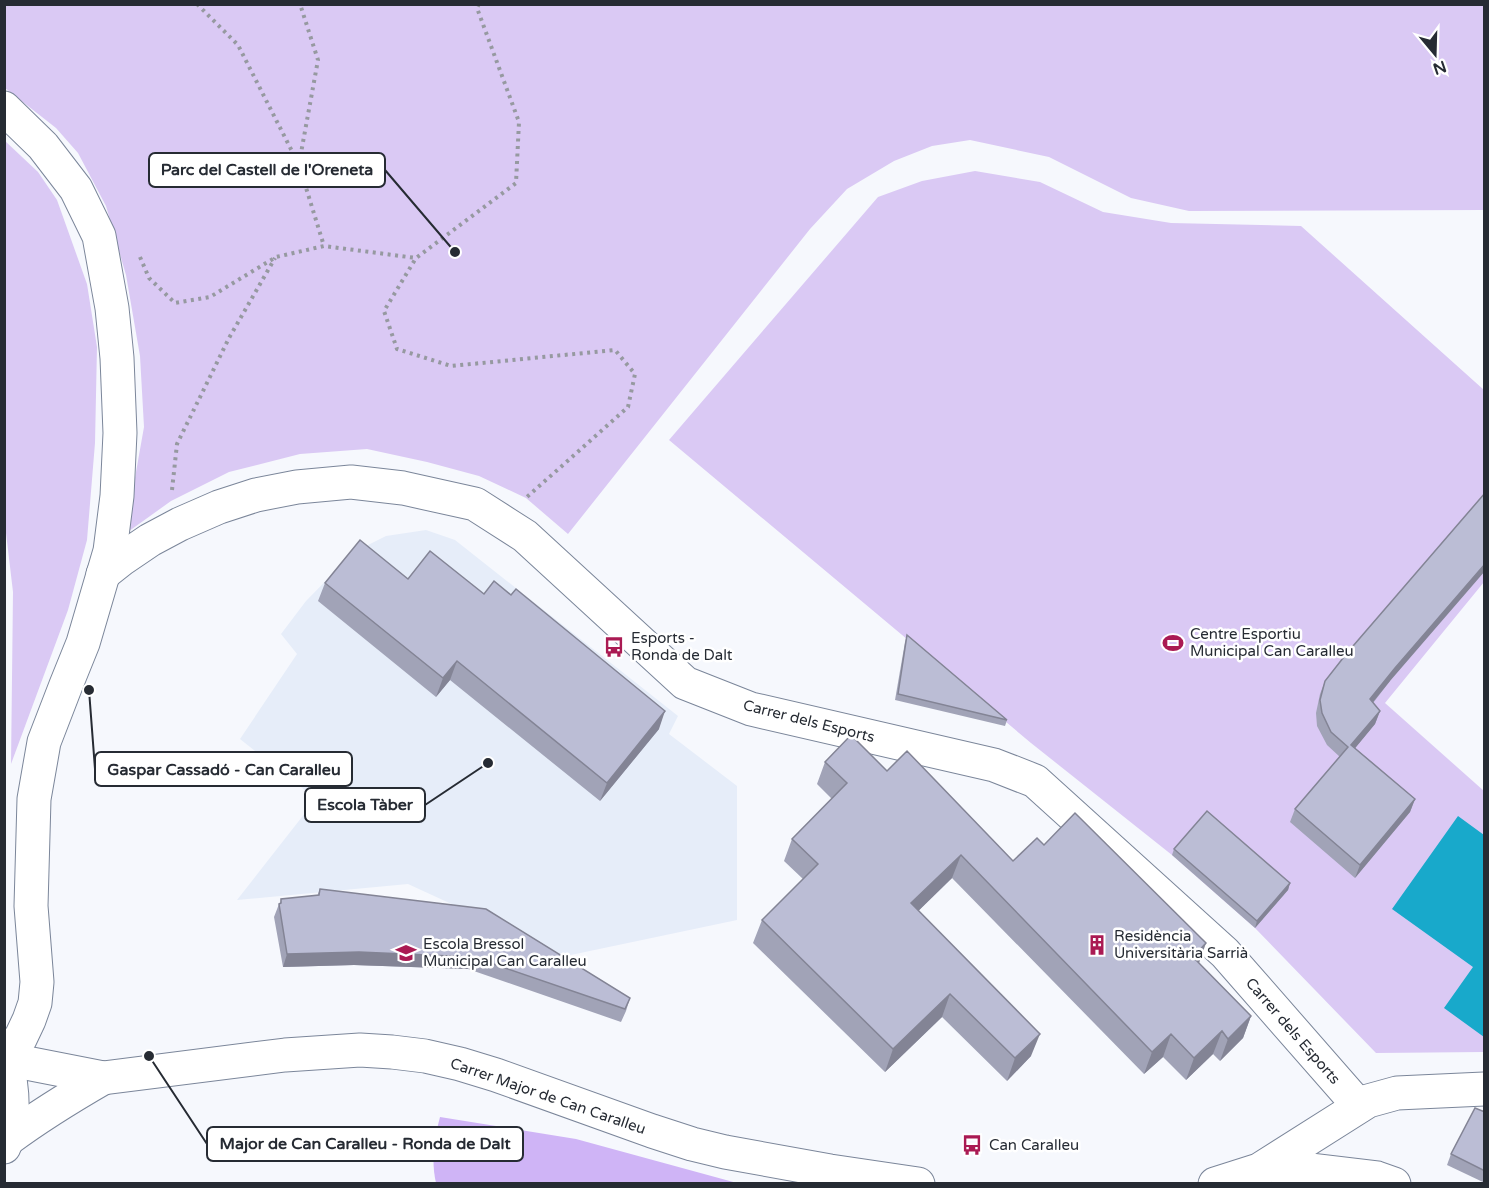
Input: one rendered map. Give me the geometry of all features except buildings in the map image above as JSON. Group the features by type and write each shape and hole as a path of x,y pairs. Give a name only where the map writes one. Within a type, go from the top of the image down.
{"street":[{"path":"4,108 43,146 76,189 99,236 112,308 120,433 117,496 110,551 83,643 44,742 34,799 31,906 37,982 29,1020 20,1039 5,1053 11,1100 11,1118 6,1143"},
{"name":"Carrer dels Esports","path":"103,574 150,540 180,524 219,507 256,495 297,487 351,482 403,488 475,504 525,536 685,683 751,709 994,765 1035,782 1225,953 1359,1106"},
{"name":"Carrer Major de Can Caralleu","path":"5,1053 103,1078 285,1055 360,1050 434,1058 496,1075 692,1144 830,1171 918,1184"},
{"name":"Carrer Major de Can Caralleu","path":"6,1143 40,1116 103,1078"},
{"path":"1215,1184 1259,1170 1368,1101 1397,1093 1485,1089"},
{"path":"1268,1165 1377,1178 1394,1184"}],"path":[{"path":"197,4 238,45 299,165 324,246"},
{"path":"299,165 318,60 300,4"},
{"path":"479,4 477,8 519,122 516,183 416,258 384,311 397,349 451,366 615,350 635,374 627,407 502,522"},
{"path":"140,256 149,278 175,303 210,297 276,257 324,246 416,258"},
{"path":"180,524 171,501 177,444 229,338 276,257"}],"shaded area":[{"path":"4,5 1484,5 1484,210 1189,211 1131,198 1049,157 970,140 932,146 894,161 847,189 810,229 568,534 526,498 479,476 367,449 300,454 229,472 171,501 125,534 144,427 140,356 126,275 106,206 78,153 56,128 5,88"},
{"path":"4,140 38,172 57,200 87,284 97,347 95,443 87,540 68,610 11,764 13,592 4,516"},
{"name":"Centre Esportiu Municipal Can Caralleu","path":"975,171 1040,182 1103,212 1171,223 1301,226 1484,390 1484,582 1385,703 1484,791 1484,1052 1376,1053 1255,928 1172,855 1031,743 669,440 878,197 922,181"},
{"path":"426,530 455,540 678,716 669,734 737,786 737,920 547,960 482,918 408,884 237,900 316,799 240,739 297,654 281,634 306,601 354,552 386,536"},
{"path":"440,1117 576,1139 737,1183 436,1183 434,1150"}],"water":[{"path":"1458,816 1484,835 1484,1037 1444,1008 1473,967 1392,909"}],"place":[{"name":"Parc del Castell de l'Oreneta","path":"455,252"},
{"name":"Centre Esportiu Municipal Can Caralleu","path":"1173,643"},
{"name":"Esports - Ronda de Dalt","path":"614,647"},
{"name":"Gaspar Cassadó - Can Caralleu","path":"89,690"},
{"name":"Escola Tàber","path":"488,763"},
{"name":"Residència Universitària Sarrià","path":"1097,945"},
{"name":"Escola Bressol Municipal Can Caralleu","path":"406,953"},
{"name":"Major de Can Caralleu - Ronda de Dalt","path":"149,1056"},
{"name":"Can Caralleu","path":"972,1145"}]}
